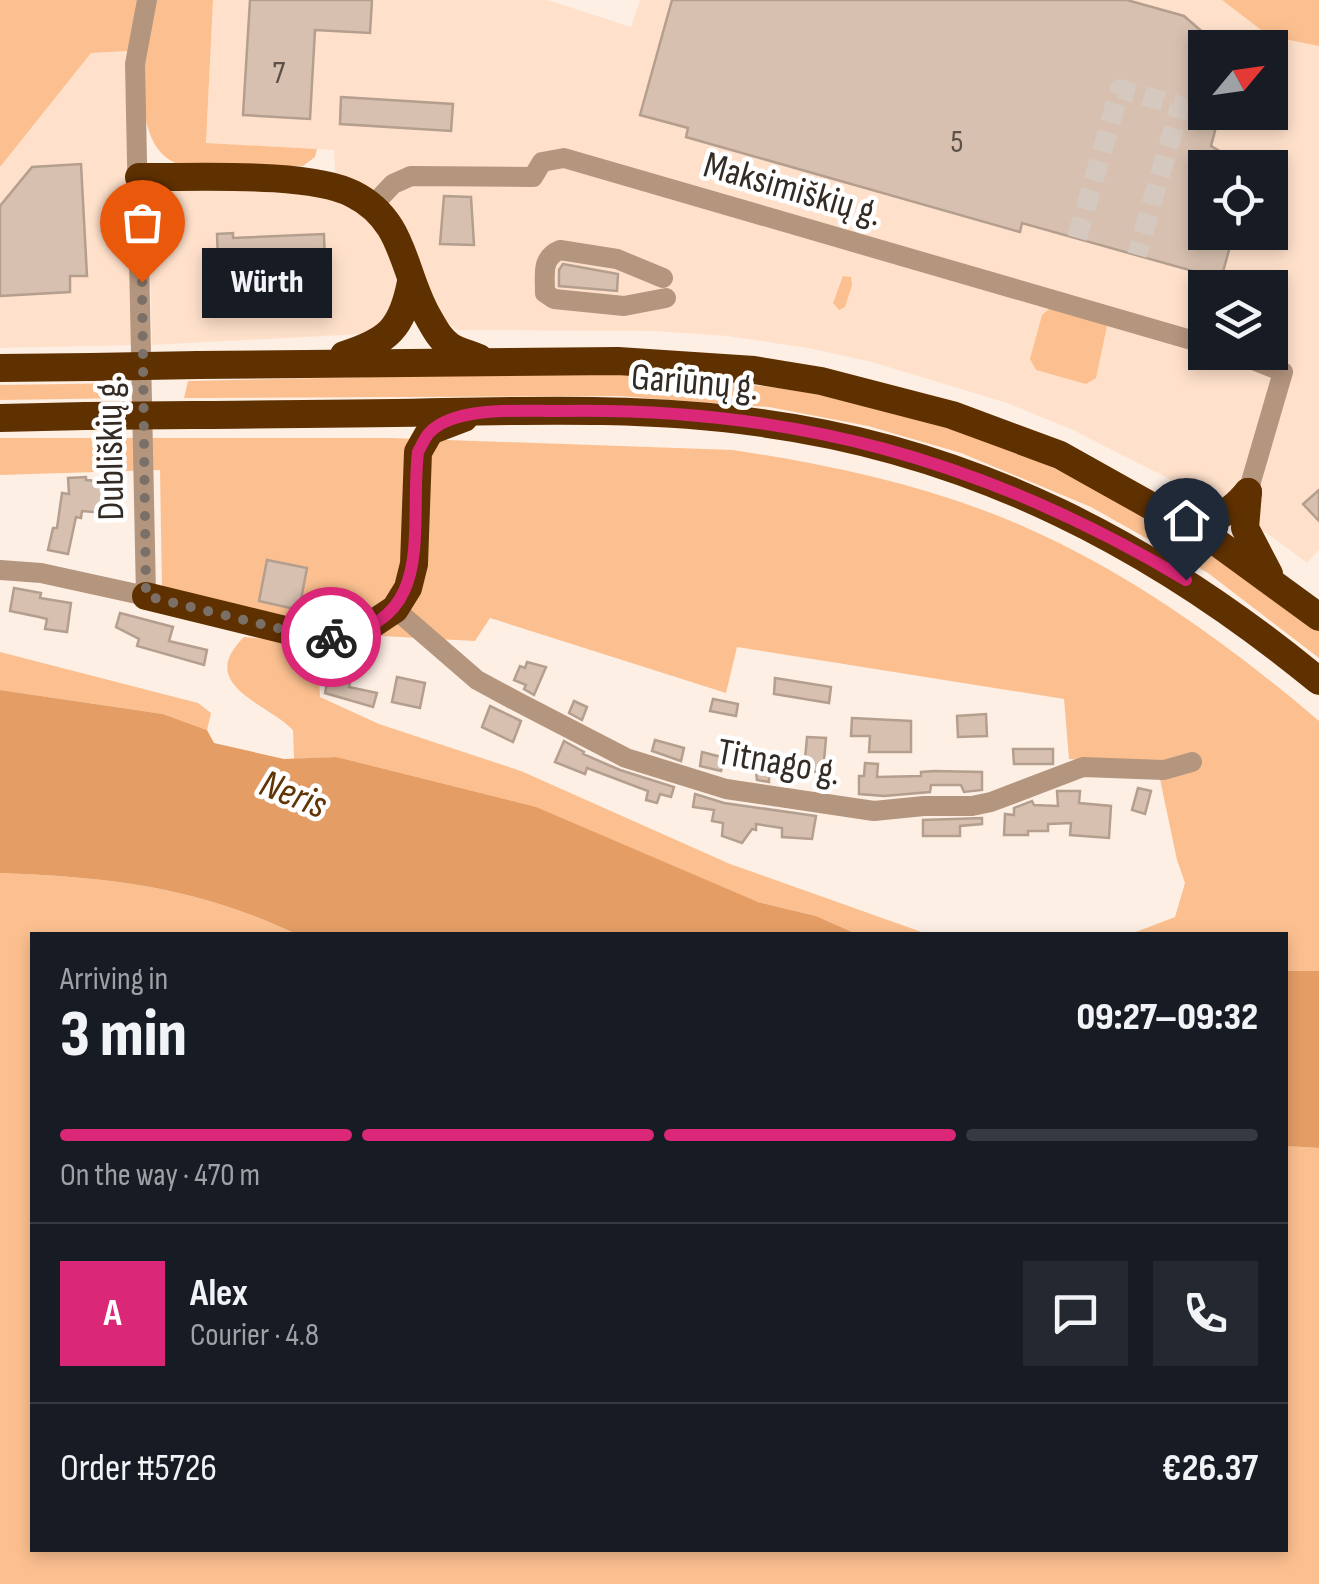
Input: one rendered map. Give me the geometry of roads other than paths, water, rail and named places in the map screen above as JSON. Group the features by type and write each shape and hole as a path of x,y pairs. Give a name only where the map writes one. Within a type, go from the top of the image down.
{"highway":[{"path":"138,177 310,182 352,193 372,206 396,232 411,282 439,335 452,347 483,360"},
{"path":"322,362 372,346 386,337 402,320 411,282"},
{"name":"Gariūnų g.","path":"0,368 483,360 685,363 821,380 894,397 1004,432 1060,455 1160,509 1275,583 1319,617"},
{"path":"146,596 314,637 348,634 374,623 394,609 408,588 414,564 418,452 430,431 487,411"},
{"name":"Gariūnų g.","path":"0,418 627,411 761,423 847,439 940,464 1068,515 1186,580 1261,633 1319,681"},
{"path":"342,414 388,425 400,435 408,450 415,496"},
{"path":"1160,509 1214,518 1235,507 1248,492"},
{"path":"1248,492 1245,528 1275,583"}],"street":[{"name":"Dubliškių g.","path":"146,596 134,64 147,0"},
{"name":"Maksimiškių g.","path":"372,206 393,184 411,176 533,177 542,162 564,158 1188,339"},
{"path":"560,250 617,259 664,288 624,306 554,299 545,292 545,266 552,254 560,250"},
{"path":"1248,492 1283,372 1278,370"},
{"path":"0,570 41,573 146,596"},
{"name":"Titnago g.","path":"394,609 477,680 626,758 726,789 874,811 972,806 1084,767 1164,770 1192,762"}],"water":[{"name":"Neris","path":"0,690 163,714 207,730 214,743 284,759 336,757 536,807 758,902 816,916 852,932 291,932 189,895 116,882 0,873"},
{"path":"1288,971 1319,971 1319,1148 1288,1146"}],"tunnel":[{"path":"1077,238 1120,89 1180,106 1137,255"}],"place":[{"name":"Würth","path":"142,282"}]}
